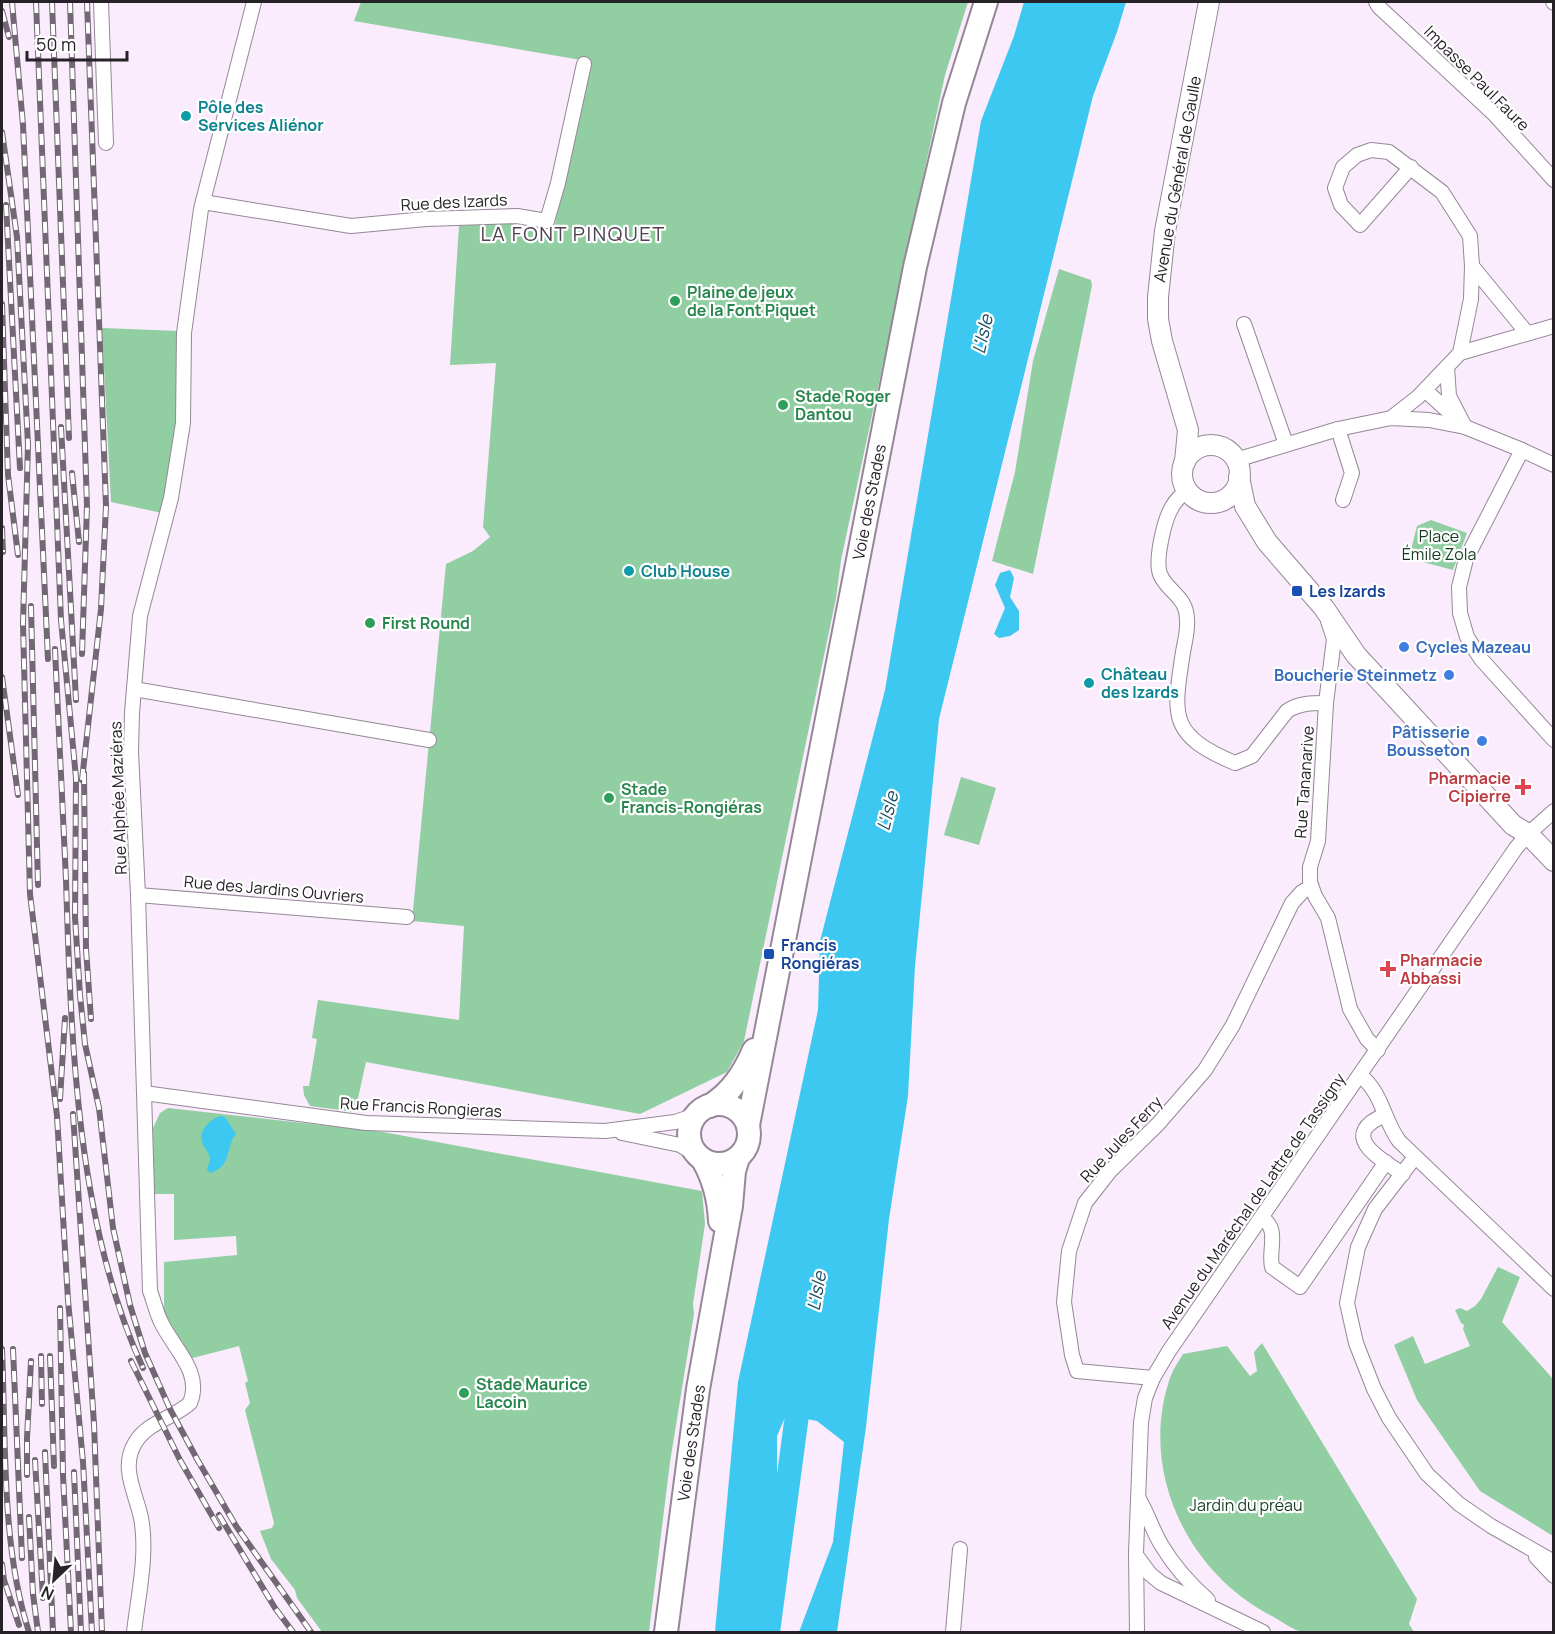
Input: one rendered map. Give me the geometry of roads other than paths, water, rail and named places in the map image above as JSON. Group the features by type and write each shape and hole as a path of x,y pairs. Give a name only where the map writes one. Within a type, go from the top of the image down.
{"main road":[{"name":"Voie des Stades","path":"748,1125 921,238 954,103 986,2"},
{"name":"Avenue du Général de Gaulle","path":"1185,462 1188,430 1158,319 1160,272 1165,231 1209,2"},
{"name":"Avenue du Général de Gaulle","path":"1167,357 1201,426 1221,447"},
{"path":"1238,469 1237,486 1223,500 1214,502 1199,500 1187,491 1182,477 1185,462 1196,449 1213,445 1227,450 1238,469 1245,506 1268,542 1324,608 1520,818 1528,834 1554,861"},
{"path":"1214,502 1268,542"},
{"name":"Voie des Stades","path":"703,1110 732,1089 756,1046 771,1006"},
{"path":"720,1104 737,1110 748,1125 749,1140 738,1158 721,1164 700,1158 692,1148 689,1131 703,1110 720,1104"},
{"name":"Voie des Stades","path":"700,1158 712,1175 719,1206 722,1255"},
{"name":"Voie des Stades","path":"666,1632 698,1389 738,1158"}],"street":[{"path":"101,2 105,143"},
{"name":"Rue Alphée Maziéras","path":"134,1632 143,1549 141,1518 129,1476 131,1450 135,1441 153,1425 190,1403 195,1385 190,1370 161,1323 150,1291 138,895 131,752 134,689 140,616 171,498 183,423 184,333 203,202 254,2"},
{"name":"Impasse Paul Faure","path":"1376,2 1495,115 1554,180"},
{"name":"Rue des Izards","path":"203,202 351,226 426,219 517,216 547,221 558,183 584,64"},
{"path":"1411,167 1360,225 1341,205 1335,188 1343,167 1357,155 1371,150 1389,152 1411,167 1442,192 1470,237 1471,299 1460,353"},
{"path":"1472,266 1527,333"},
{"path":"1244,324 1286,444"},
{"path":"1391,418 1425,390 1460,353 1554,326"},
{"path":"1447,367 1449,396 1466,427"},
{"path":"1425,390 1466,427"},
{"path":"1238,469 1286,444 1338,429 1391,418 1429,420 1466,427 1554,465"},
{"path":"1338,429 1352,473 1343,501"},
{"path":"1522,450 1466,559 1459,587 1461,613 1467,637 1481,659 1554,740"},
{"path":"1187,491 1171,507 1165,524 1158,564 1166,583 1183,602 1187,619 1177,694 1178,715 1183,728 1205,749 1235,763 1252,756 1287,711 1294,706 1326,703"},
{"name":"Rue Tananarive","path":"1311,887 1309,875 1318,841 1326,703 1334,639 1324,608"},
{"path":"134,689 429,740"},
{"name":"Avenue du Maréchal de Lattre de Tassigny","path":"1137,1632 1136,1554 1141,1422 1145,1398 1153,1378 1169,1351 1516,848 1554,811"},
{"path":"1311,887 1328,918 1350,1009 1366,1039 1378,1050"},
{"name":"Rue Jules Ferry","path":"1153,1378 1077,1371 1072,1355 1064,1302 1069,1251 1085,1203 1110,1172 1158,1124 1205,1070 1233,1025 1292,903 1302,892 1311,887"},
{"name":"Rue des Jardins Ouvriers","path":"138,895 407,916"},
{"path":"1360,1075 1372,1085 1377,1093 1395,1136 1554,1289"},
{"name":"Rue Francis Rongieras","path":"144,1093 366,1123 605,1131 675,1122 703,1110"},
{"path":"1385,1115 1367,1127 1365,1146 1403,1173"},
{"path":"605,1131 680,1145 700,1158"},
{"path":"1415,1157 1375,1209 1358,1247 1347,1304 1356,1343 1374,1389 1389,1418 1427,1474 1459,1504 1554,1562"},
{"path":"1262,1218 1268,1222 1272,1232 1272,1267 1300,1287 1386,1162"},
{"path":"1139,1499 1161,1545 1178,1570 1203,1595 1227,1614"},
{"path":"1161,1545 1144,1549 1136,1554 1150,1574 1161,1583 1263,1632"},
{"path":"1529,1548 1554,1576"},
{"path":"953,1632 960,1549"},
{"path":"1136,1604 1146,1587 1153,1582 1161,1583"}],"water":[{"path":"1024,2 1126,2 1093,96 939,719 915,966 908,1096 889,1219 866,1427 837,1632 799,1632 833,1542 844,1442 817,1421 786,1415 777,1436 777,1503 759,1632 715,1632 738,1382 818,1010 820,941 885,690 981,121 1014,36"},
{"path":"1010,570 1014,578 1010,597 1019,611 1019,630 1010,636 999,638 994,634 1005,608 995,585 1000,573"},
{"path":"220,1116 225,1117 236,1134 222,1166 210,1173 207,1169 210,1157 201,1138 203,1130 209,1123"}],"waterway":[{"name":"L'Isle","path":"768,1632 801,1385"}],"railway":[{"path":"12,2 23,125 48,659"},
{"path":"36,2 61,620 76,778 75,917 85,1044 99,1108 113,1228 130,1305 145,1353 170,1409 236,1526 311,1632"},
{"path":"52,2 69,438"},
{"path":"70,2 87,506 82,654"},
{"path":"82,780 101,609 106,506 87,2"},
{"path":"2,11 9,37"},
{"path":"2,132 17,237 28,444 23,624 30,894 57,1116 68,1300 83,1462 92,1632"},
{"path":"6,205 20,468"},
{"path":"2,304 8,475 18,555"},
{"path":"61,427 76,700"},
{"path":"72,473 79,542"},
{"path":"2,528 3,552"},
{"path":"31,606 38,885"},
{"path":"55,649 71,1003 81,1129 103,1253 121,1312 143,1368"},
{"path":"2,677 18,795"},
{"path":"84,773 86,949 91,1019"},
{"path":"60,1099 65,1018"},
{"path":"73,1114 94,1424 102,1632"},
{"path":"60,1308 63,1475 71,1632"},
{"path":"2,1349 9,1528 20,1599 29,1632"},
{"path":"13,1349 22,1558"},
{"path":"41,1356 42,1404"},
{"path":"50,1356 54,1466"},
{"path":"27,1475 31,1361"},
{"path":"131,1361 180,1460 219,1528"},
{"path":"45,1452 53,1632"},
{"path":"35,1460 43,1598"},
{"path":"74,1472 81,1632"},
{"path":"219,1515 275,1608 293,1632"},
{"path":"29,1517 33,1594 38,1632"},
{"path":"2,1564 4,1580 19,1625"}],"place":[{"name":"Pôle des Services Aliénor","path":"186,116"},
{"name":"Plaine de jeux de la Font Piquet","path":"675,301"},
{"name":"Stade Roger Dantou","path":"783,405"},
{"name":"Club House","path":"629,571"},
{"name":"Les Izards","path":"1297,591"},
{"name":"First Round","path":"370,623"},
{"name":"Cycles Mazeau","path":"1404,647"},
{"name":"Boucherie Steinmetz","path":"1449,675"},
{"name":"Château des Izards","path":"1089,683"},
{"name":"Pâtisserie Bousseton","path":"1482,741"},
{"name":"Pharmacie Cipierre","path":"1523,787"},
{"name":"Stade Francis-Rongiéras","path":"609,798"},
{"name":"Francis Rongiéras","path":"769,954"},
{"name":"Pharmacie Abbassi","path":"1388,969"},
{"name":"Stade Maurice Lacoin","path":"464,1393"}],"district":[{"name":"LA FONT PINQUET","path":"573,233"}],"park label":[{"name":"Place Émile Zola","path":"1439,545"},
{"name":"Jardin du préau","path":"1246,1505"}]}
